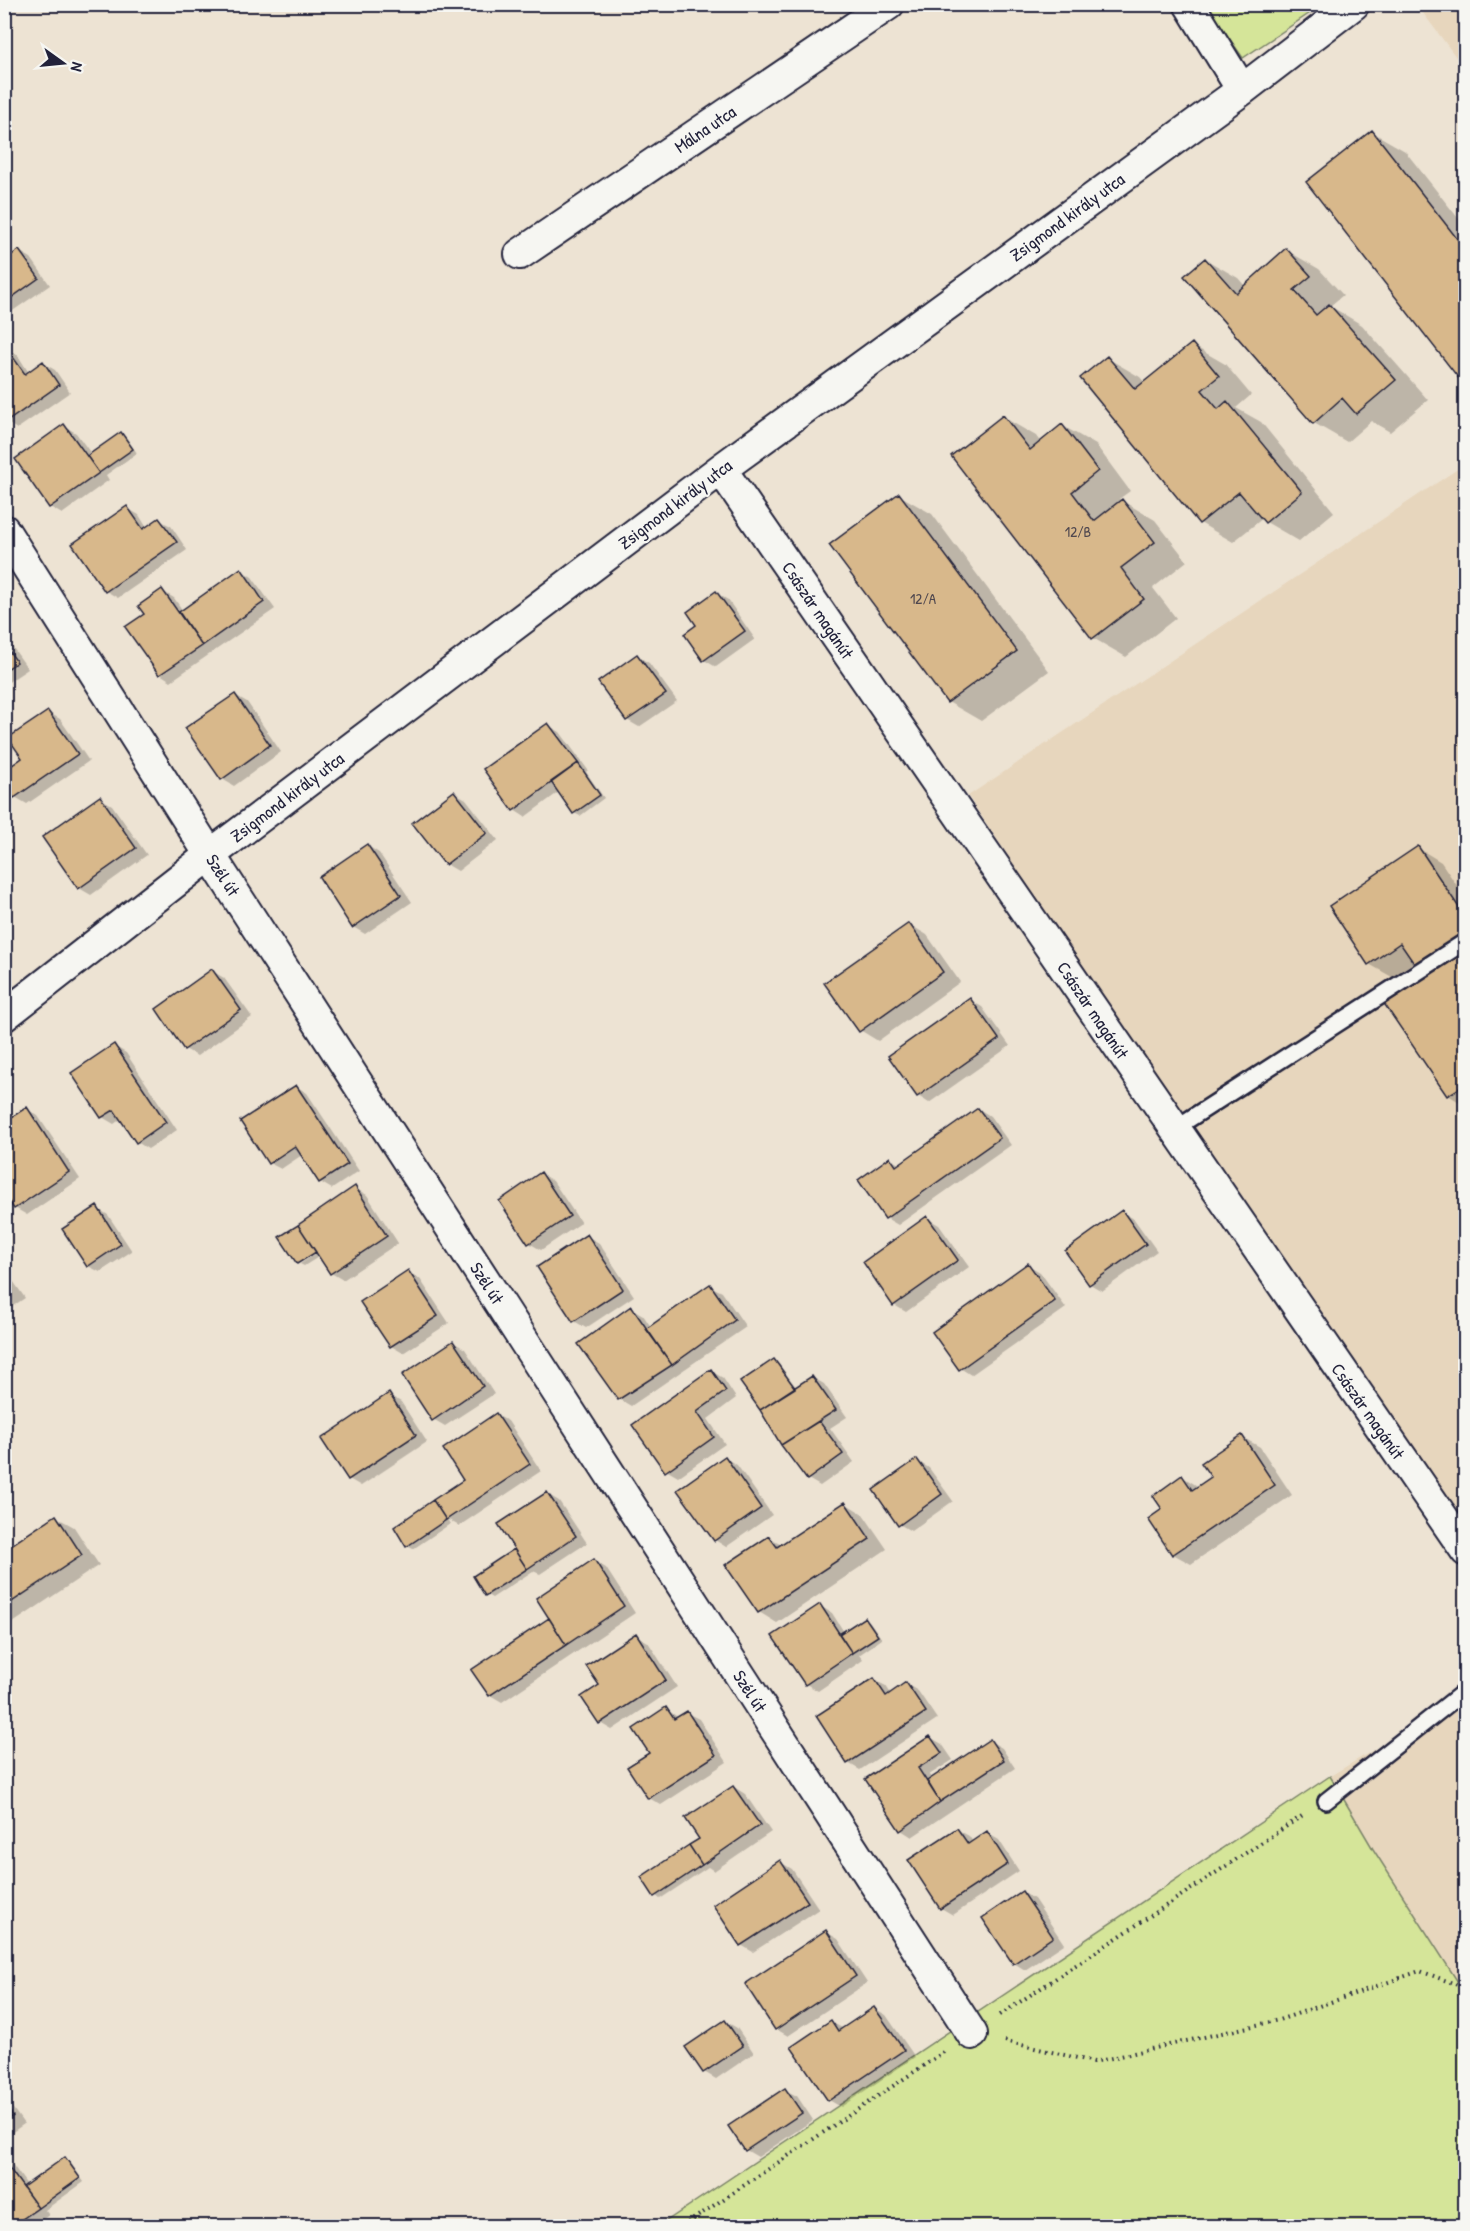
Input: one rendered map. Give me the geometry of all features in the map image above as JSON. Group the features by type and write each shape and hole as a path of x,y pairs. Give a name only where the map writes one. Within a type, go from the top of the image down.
{"street":[{"name":"Málna utca","path":"520,254 889,4"},
{"path":"1189,4 1242,90"},
{"name":"Zsigmond király utca","path":"4,1016 210,855 721,469 1242,90 1354,4"},
{"name":"Császár magánút","path":"721,469 1466,1551"},
{"name":"Szél út","path":"4,530 210,855 972,2034"}],"lane":[{"path":"1174,1129 1466,941"},
{"path":"1326,1801 1466,1690"}],"path":[{"path":"683,2226 1326,1801"},
{"path":"972,2034 1094,2062 1279,2020 1420,1971 1466,1988"}],"shaded area":[{"path":"1417,5 1465,5 1465,69"},
{"path":"1465,464 1465,1539 968,796"},
{"path":"1465,1695 1465,1993 1373,1849 1330,1776"}],"green space":[{"path":"1206,5 1322,5 1243,58"},
{"path":"1330,1776 1373,1849 1465,1993 1465,2226 659,2226"}],"building":[{"path":"1372,130 1466,250 1466,375 1460,380 1306,182"},
{"path":"1286,248 1311,276 1294,290 1316,315 1329,304 1396,380 1356,414 1342,398 1313,424 1184,276 1205,258 1236,293"},
{"path":"19,250 39,278 4,303 4,260"},
{"path":"1192,343 1219,376 1202,390 1218,409 1227,401 1302,492 1265,523 1239,492 1199,524 1080,378 1107,356 1135,389"},
{"path":"5,346 25,374 43,361 59,385 5,423"},
{"path":"1003,415 1030,450 1062,424 1098,471 1072,492 1094,521 1122,499 1155,542 1121,568 1144,599 1092,639 951,456"},
{"path":"64,424 99,473 49,508 15,459"},
{"path":"121,432 133,449 99,473 87,456"},
{"path":"899,493 1017,651 947,703 829,545"},
{"path":"127,506 143,529 159,518 177,542 105,592 72,544"},
{"path":"241,568 264,602 202,646 179,612"},
{"path":"162,589 202,646 159,675 125,627 144,614 138,606"},
{"path":"716,591 745,631 703,661 684,634 696,625 687,612"},
{"path":"4,644 17,662 4,671"},
{"path":"637,654 666,694 626,721 598,682"},
{"path":"235,694 270,745 221,780 185,728"},
{"path":"48,711 78,754 14,798 4,784 4,771 22,758 8,738"},
{"path":"548,723 578,763 513,811 483,769"},
{"path":"578,763 600,795 573,814 551,782"},
{"path":"454,791 487,833 445,865 412,823"},
{"path":"100,796 136,848 78,889 42,837"},
{"path":"367,844 401,895 352,928 319,877"},
{"path":"1418,846 1466,918 1466,1084 1447,1096 1383,1002 1420,972 1400,943 1368,965 1329,906"},
{"path":"909,923 943,972 859,1032 824,983"},
{"path":"212,969 241,1010 184,1050 156,1009"},
{"path":"970,998 999,1039 917,1097 888,1056"},
{"path":"114,1044 166,1122 136,1143 114,1110 101,1118 71,1073"},
{"path":"296,1085 348,1164 319,1183 295,1146 268,1164 240,1121"},
{"path":"27,1107 69,1172 14,1209 4,1194 4,1122"},
{"path":"978,1108 1000,1138 885,1219 858,1180 890,1157 896,1166"},
{"path":"541,1172 570,1216 528,1244 499,1201"},
{"path":"355,1186 387,1236 330,1274 298,1225"},
{"path":"97,1206 121,1244 87,1267 62,1229"},
{"path":"1122,1210 1146,1244 1089,1285 1065,1251"},
{"path":"927,1216 958,1260 893,1306 863,1262"},
{"path":"298,1225 316,1252 297,1264 279,1237"},
{"path":"587,1234 623,1289 573,1322 537,1267"},
{"path":"1028,1263 1055,1301 959,1370 932,1332"},
{"path":"408,1270 438,1316 390,1347 360,1302"},
{"path":"710,1284 735,1320 672,1365 646,1329"},
{"path":"631,1306 672,1365 618,1400 578,1344"},
{"path":"453,1341 483,1386 432,1421 402,1375"},
{"path":"774,1359 795,1388 760,1410 740,1382"},
{"path":"711,1369 726,1391 697,1412 714,1437 665,1472 632,1425"},
{"path":"812,1376 836,1410 781,1445 760,1410"},
{"path":"389,1393 416,1435 348,1480 321,1439"},
{"path":"496,1413 530,1464 446,1520 433,1500 463,1480 443,1449"},
{"path":"819,1421 843,1454 807,1480 781,1445"},
{"path":"1242,1435 1275,1485 1172,1555 1148,1519 1162,1509 1153,1496 1182,1475 1192,1490 1211,1477 1201,1463"},
{"path":"725,1456 761,1508 714,1541 677,1490"},
{"path":"917,1459 942,1494 898,1526 873,1490"},
{"path":"547,1492 576,1536 527,1569 498,1524"},
{"path":"433,1500 446,1520 406,1547 394,1527"},
{"path":"845,1502 870,1539 758,1613 725,1565 769,1536 777,1547"},
{"path":"56,1515 82,1555 4,1607 4,1550"},
{"path":"514,1549 527,1569 485,1596 473,1576"},
{"path":"594,1559 624,1606 566,1645 536,1598"},
{"path":"820,1604 852,1653 805,1685 772,1636"},
{"path":"865,1617 878,1636 852,1653 839,1634"},
{"path":"549,1618 566,1645 489,1696 471,1670"},
{"path":"636,1633 666,1680 599,1724 581,1697 599,1685 586,1666"},
{"path":"874,1678 886,1696 906,1682 926,1712 847,1764 816,1716"},
{"path":"666,1707 674,1719 687,1711 716,1755 648,1799 627,1767 649,1753 633,1729"},
{"path":"930,1736 942,1753 918,1768 940,1802 900,1831 865,1779"},
{"path":"990,1739 1004,1760 940,1802 927,1781"},
{"path":"733,1786 760,1825 702,1865 689,1845 699,1839 685,1818"},
{"path":"957,1828 968,1844 987,1831 1008,1864 940,1909 908,1860"},
{"path":"689,1845 702,1865 654,1897 641,1877"},
{"path":"780,1860 808,1902 740,1946 713,1905"},
{"path":"1022,1891 1053,1937 1013,1964 982,1918"},
{"path":"826,1930 856,1976 775,2030 745,1984"},
{"path":"874,2007 904,2050 828,2101 791,2047 831,2020 838,2031"},
{"path":"725,2020 743,2046 703,2073 685,2047"},
{"path":"785,2088 802,2113 745,2151 728,2126"},
{"path":"4,2104 13,2116 4,2123"},
{"path":"65,2157 80,2178 38,2208 23,2187"},
{"path":"4,2161 38,2208 12,2226 4,2226"}]}
